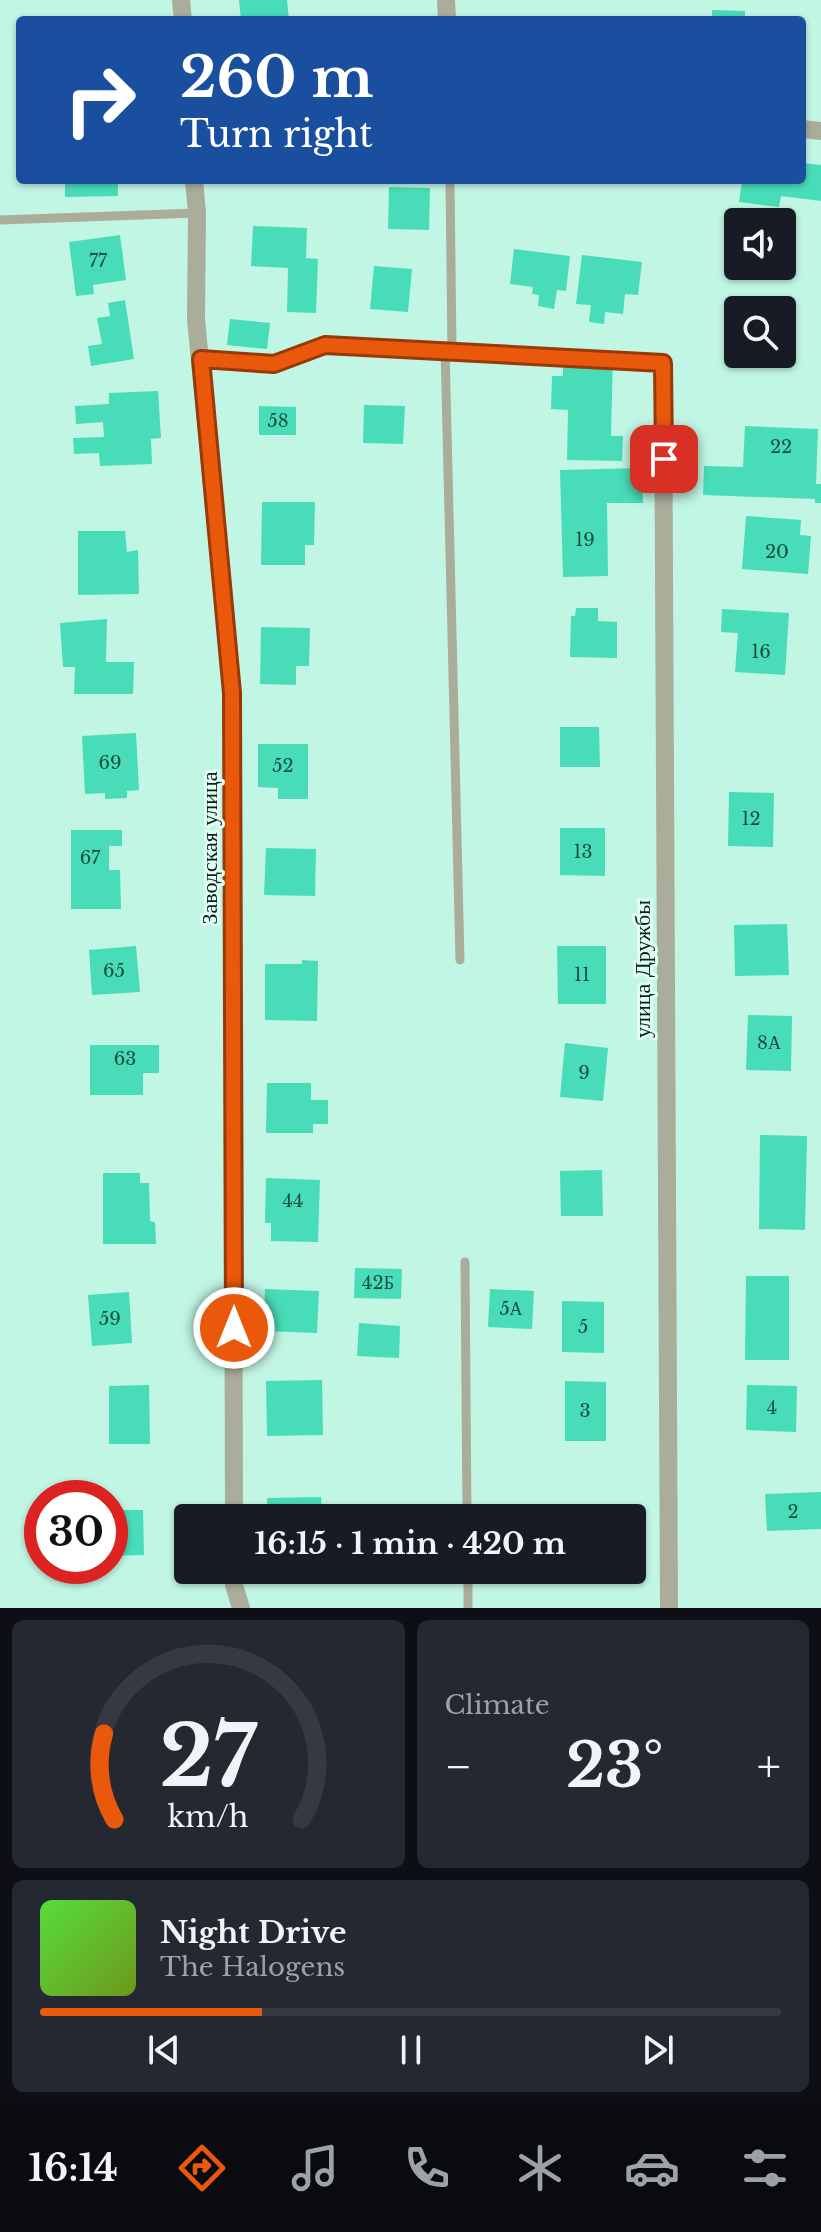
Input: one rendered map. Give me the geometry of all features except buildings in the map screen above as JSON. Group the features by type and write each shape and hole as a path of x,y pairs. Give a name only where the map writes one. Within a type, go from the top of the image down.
{"street":[{"name":"Заводская улица","path":"194,184 196,319 232,693 234,1504"},
{"path":"201,359 274,364 325,345 448,351"},
{"name":"улица Дружбы","path":"448,351 663,363 669,1608"},
{"path":"234,1584 241,1608"}],"lane":[{"path":"450,184 448,351 460,960"},
{"path":"0,220 197,213"},
{"path":"465,1262 467,1504"},
{"path":"468,1584 468,1608"}],"route":[{"path":"234,1328 232,693 201,359 274,364 325,345 663,363 664,459"}]}
